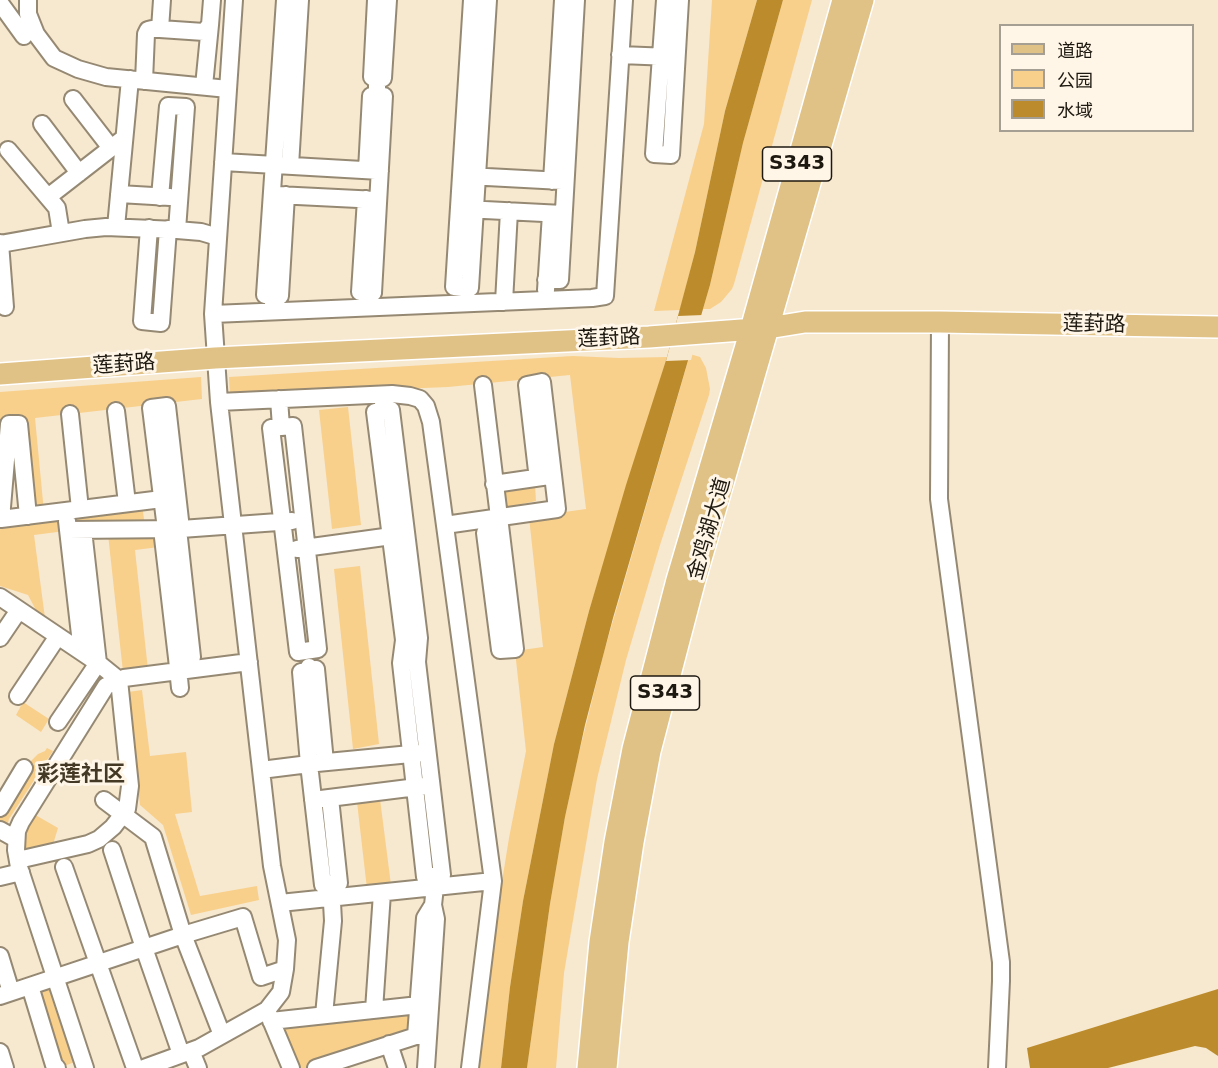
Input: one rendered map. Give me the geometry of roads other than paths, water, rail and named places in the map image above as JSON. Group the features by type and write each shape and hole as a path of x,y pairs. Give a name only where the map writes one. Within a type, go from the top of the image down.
{"main road":[{"name":"金鸡湖大道","path":"606,1068 620,931 633,842 650,751 843,0"},
{"name":"金鸡湖大道","path":"588,1068 600,942 615,842 633,749 677,580 760,328 863,0"},
{"name":"莲葑路","path":"0,374 215,358 649,338 805,322 1218,327"}],"street":[{"path":"28,0 28,14 36,34 54,58 78,69 106,77 228,89"},
{"path":"160,29 162,0"},
{"path":"204,86 212,0"},
{"path":"234,0 213,314 215,358 272,866 287,940 281,992 269,1016 291,1068"},
{"path":"273,304 280,296 279,195 287,83 285,0"},
{"path":"287,83 300,0"},
{"path":"376,0 372,77 377,78 383,78 388,0"},
{"path":"462,296 470,288 467,209 477,52 472,0"},
{"path":"477,52 488,0"},
{"path":"559,181 563,0"},
{"path":"545,300 546,280 560,280 557,214 576,0"},
{"path":"213,314 273,304 462,296 504,302 605,296 624,0"},
{"path":"665,0 669,57 671,155 654,154 669,57 680,0"},
{"path":"0,3 24,36"},
{"path":"116,227 119,194 118,143 137,80 146,34 152,28 204,32 210,25"},
{"path":"620,55 669,57"},
{"path":"368,300 373,293 371,96 376,96 377,78"},
{"path":"177,106 180,84"},
{"path":"73,99 118,143"},
{"path":"149,228 142,321 161,323 173,230 180,198 186,107 168,106 160,197"},
{"path":"42,124 79,173"},
{"path":"48,197 118,143"},
{"path":"8,150 57,208 61,233"},
{"path":"223,162 373,170"},
{"path":"469,176 559,181"},
{"path":"119,194 180,198"},
{"path":"279,195 372,200"},
{"path":"467,209 557,214"},
{"path":"504,302 509,212"},
{"path":"5,307 0,243 85,229 116,227 201,232 218,237"},
{"path":"940,322 939,499 1000,962 997,1068"},
{"path":"483,385 515,649 500,650 485,533 499,524"},
{"path":"219,402 279,399 383,403 410,396 420,399 426,406 431,422 493,881 470,1068"},
{"path":"279,399 281,427"},
{"path":"383,403 391,410 391,476 398,535 419,638 410,650 417,662 423,786 442,875 434,881"},
{"path":"172,529 162,499 151,408 167,406 178,672"},
{"path":"116,411 127,503"},
{"path":"70,414 73,510 82,652"},
{"path":"28,516 19,424 9,424 0,520 162,499"},
{"path":"293,426 318,650 298,652 271,428 281,427 293,426"},
{"path":"445,525 499,524 557,509 553,472 495,484"},
{"path":"75,530 172,529 304,519"},
{"path":"58,722 98,663 75,530"},
{"path":"286,550 398,535"},
{"path":"0,597 98,663 118,680 130,786 127,809 113,827 99,839 19,866 0,878"},
{"path":"0,638 19,610"},
{"path":"18,696 58,636"},
{"path":"308,651 309,671 301,672 322,799 339,883 332,891 333,921 324,1015"},
{"path":"66,1068 84,1065 19,866 16,839 21,822 106,686 124,678 249,662"},
{"path":"261,770 420,753"},
{"path":"0,808 24,768"},
{"path":"322,799 423,786"},
{"path":"104,800 153,837 183,935 222,1035"},
{"path":"0,830 16,839"},
{"path":"112,850 144,948 186,1053 198,1068"},
{"path":"64,867 135,1068"},
{"path":"279,903 332,891 382,892 434,881 493,881"},
{"path":"422,1036 436,919 433,904 434,881"},
{"path":"374,1010 382,892"},
{"path":"426,1068 419,1005 424,918 433,904"},
{"path":"0,956 6,994 243,917 261,976 285,969"},
{"path":"30,986 54,1065 57,1068"},
{"path":"144,1068 199,1048 222,1035 269,1016 324,1015 419,1005"},
{"path":"316,1068 343,1064 389,1044 422,1036"},
{"path":"389,1044 397,1068"},
{"path":"0,1052 5,1068"}],"water":[{"path":"757,0 783,0 743,143 710,285 613,618 585,725 565,817 550,904 527,1068 501,1068 523,901 554,744 589,611 667,357 695,252 725,111"},
{"path":"1218,989 1218,1056 1206,1048 1195,1046 1108,1068 1030,1068 1027,1048"}],"district":[{"name":"彩莲社区","path":"81,775"}]}
